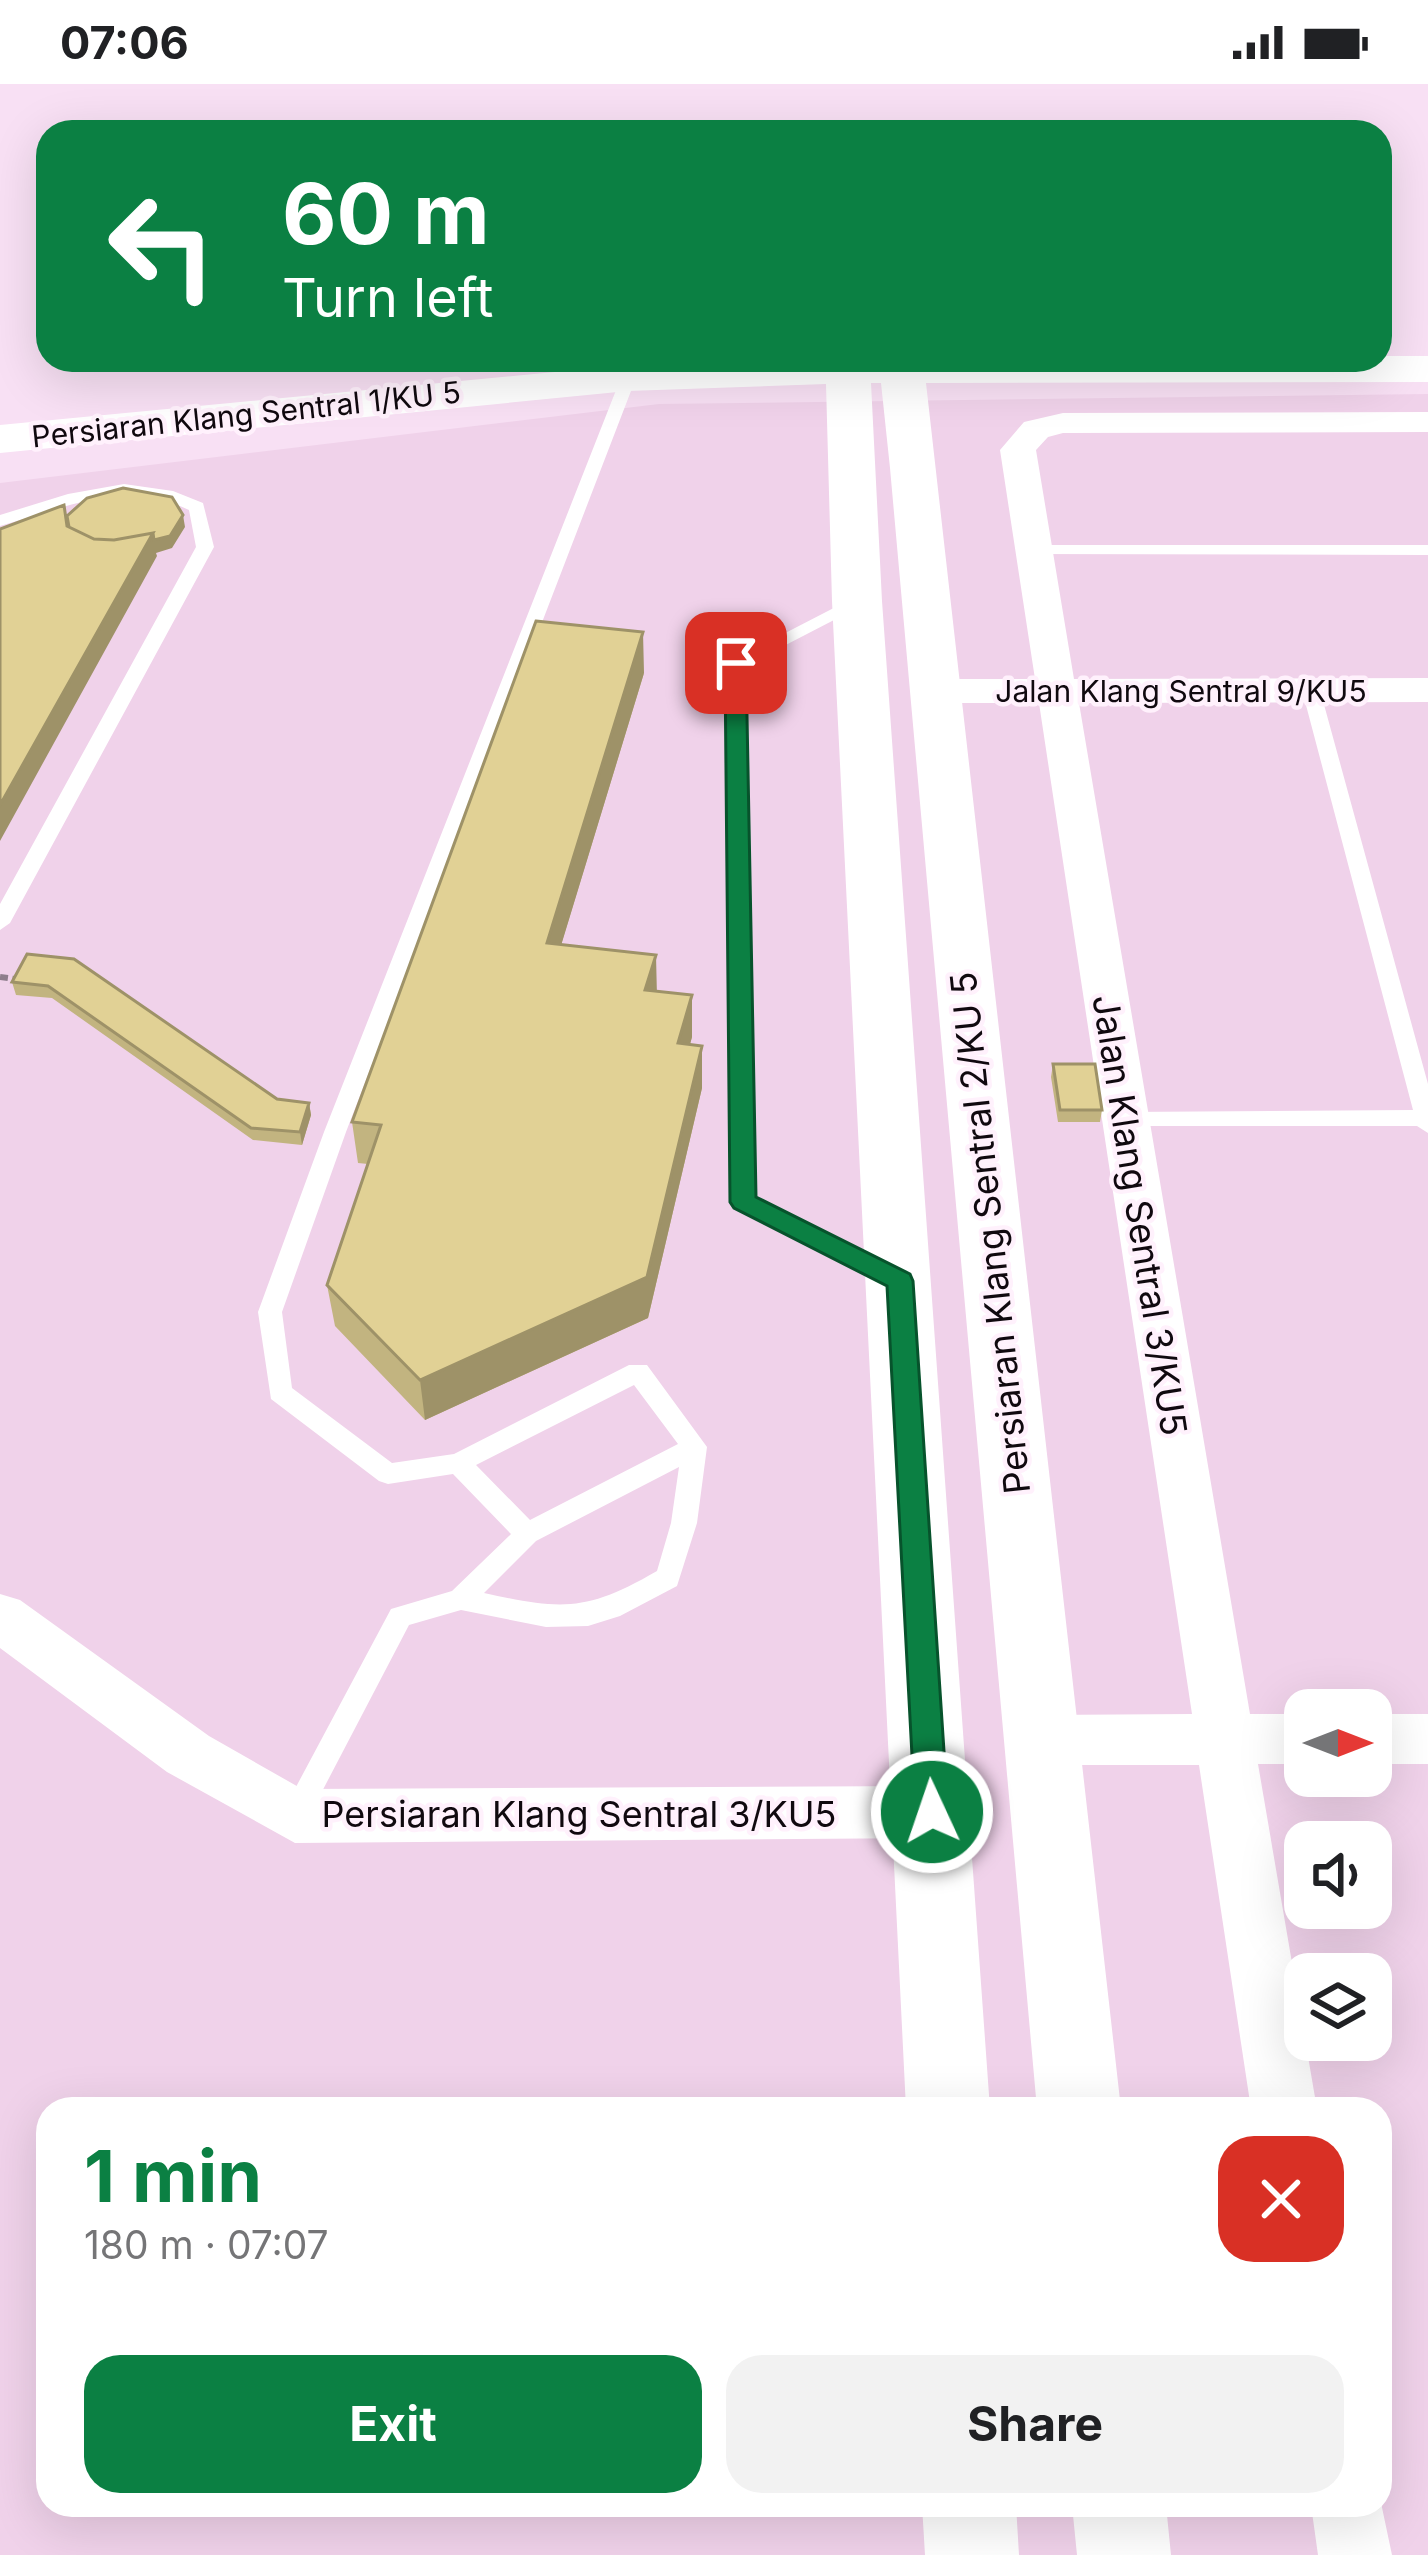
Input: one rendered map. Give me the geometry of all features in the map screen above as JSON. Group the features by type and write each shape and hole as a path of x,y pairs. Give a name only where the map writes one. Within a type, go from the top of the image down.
{"street":[{"path":"1392,330 1428,330"},
{"name":"Persiaran Klang Sentral 1/KU 5","path":"1392,369 1428,369"},
{"name":"Persiaran Klang Sentral 1/KU 5","path":"0,439 348,386 396,372"},
{"name":"Persiaran Klang Sentral 1/KU 5","path":"0,401 754,372"},
{"name":"Persiaran Klang Sentral 2/KU 5","path":"853,372 935,691 1077,2097"},
{"name":"Persiaran Klang Sentral 2/KU 5","path":"897,372 857,601 947,2097"},
{"path":"712,375 792,398 882,474 955,403 1079,372"},
{"name":"Jalan Klang Sentral 3/KU5","path":"1282,2097 1018,450 1026,434 1040,426 1428,422"},
{"name":"Jalan Klang Sentral 9/KU5","path":"935,691 1428,690"},
{"name":"Persiaran Klang Sentral 3/KU5","path":"0,1617 188,1754 295,1816 932,1812"},
{"path":"1041,1740 1284,1739"},
{"path":"1392,1739 1428,1739"},
{"path":"970,2517 972,2555"},
{"path":"1120,2517 1124,2555"},
{"path":"1349,2517 1355,2555"}],"lane":[{"path":"461,1599 566,1621 617,1609 668,1578 684,1523 694,1447 638,1372 458,1463 388,1474 280,1392 270,1312 343,1110 628,378"},
{"path":"0,521 105,488 168,490 197,507 205,548 0,923"},
{"path":"1034,550 1428,550"},
{"path":"857,601 736,663 743,1202 900,1281"},
{"path":"1125,1120 1427,1120 1311,690"},
{"path":"295,1816 400,1617 461,1599 527,1534 694,1447"},
{"path":"458,1463 527,1534"}],"path":[{"path":"0,977 24,980"}],"shaded area":[{"path":"1428,394 1428,2555 0,2555 0,483 659,404"}],"building":[{"path":"123,488 172,497 183,515 170,536 154,540 153,533 94,539 69,527 67,516 87,498"},
{"path":"64,505 67,526 94,539 153,533 0,805 0,529"},
{"path":"536,621 643,632 547,943 656,955 645,990 692,995 678,1043 702,1046 647,1277 420,1380 327,1285 381,1125 352,1122"},
{"path":"27,954 74,959 277,1099 309,1103 300,1132 251,1128 48,986 12,982"},
{"path":"1053,1064 1095,1064 1102,1110 1060,1110"}],"route":[{"path":"736,663 743,1202 900,1281 932,1812"}]}
